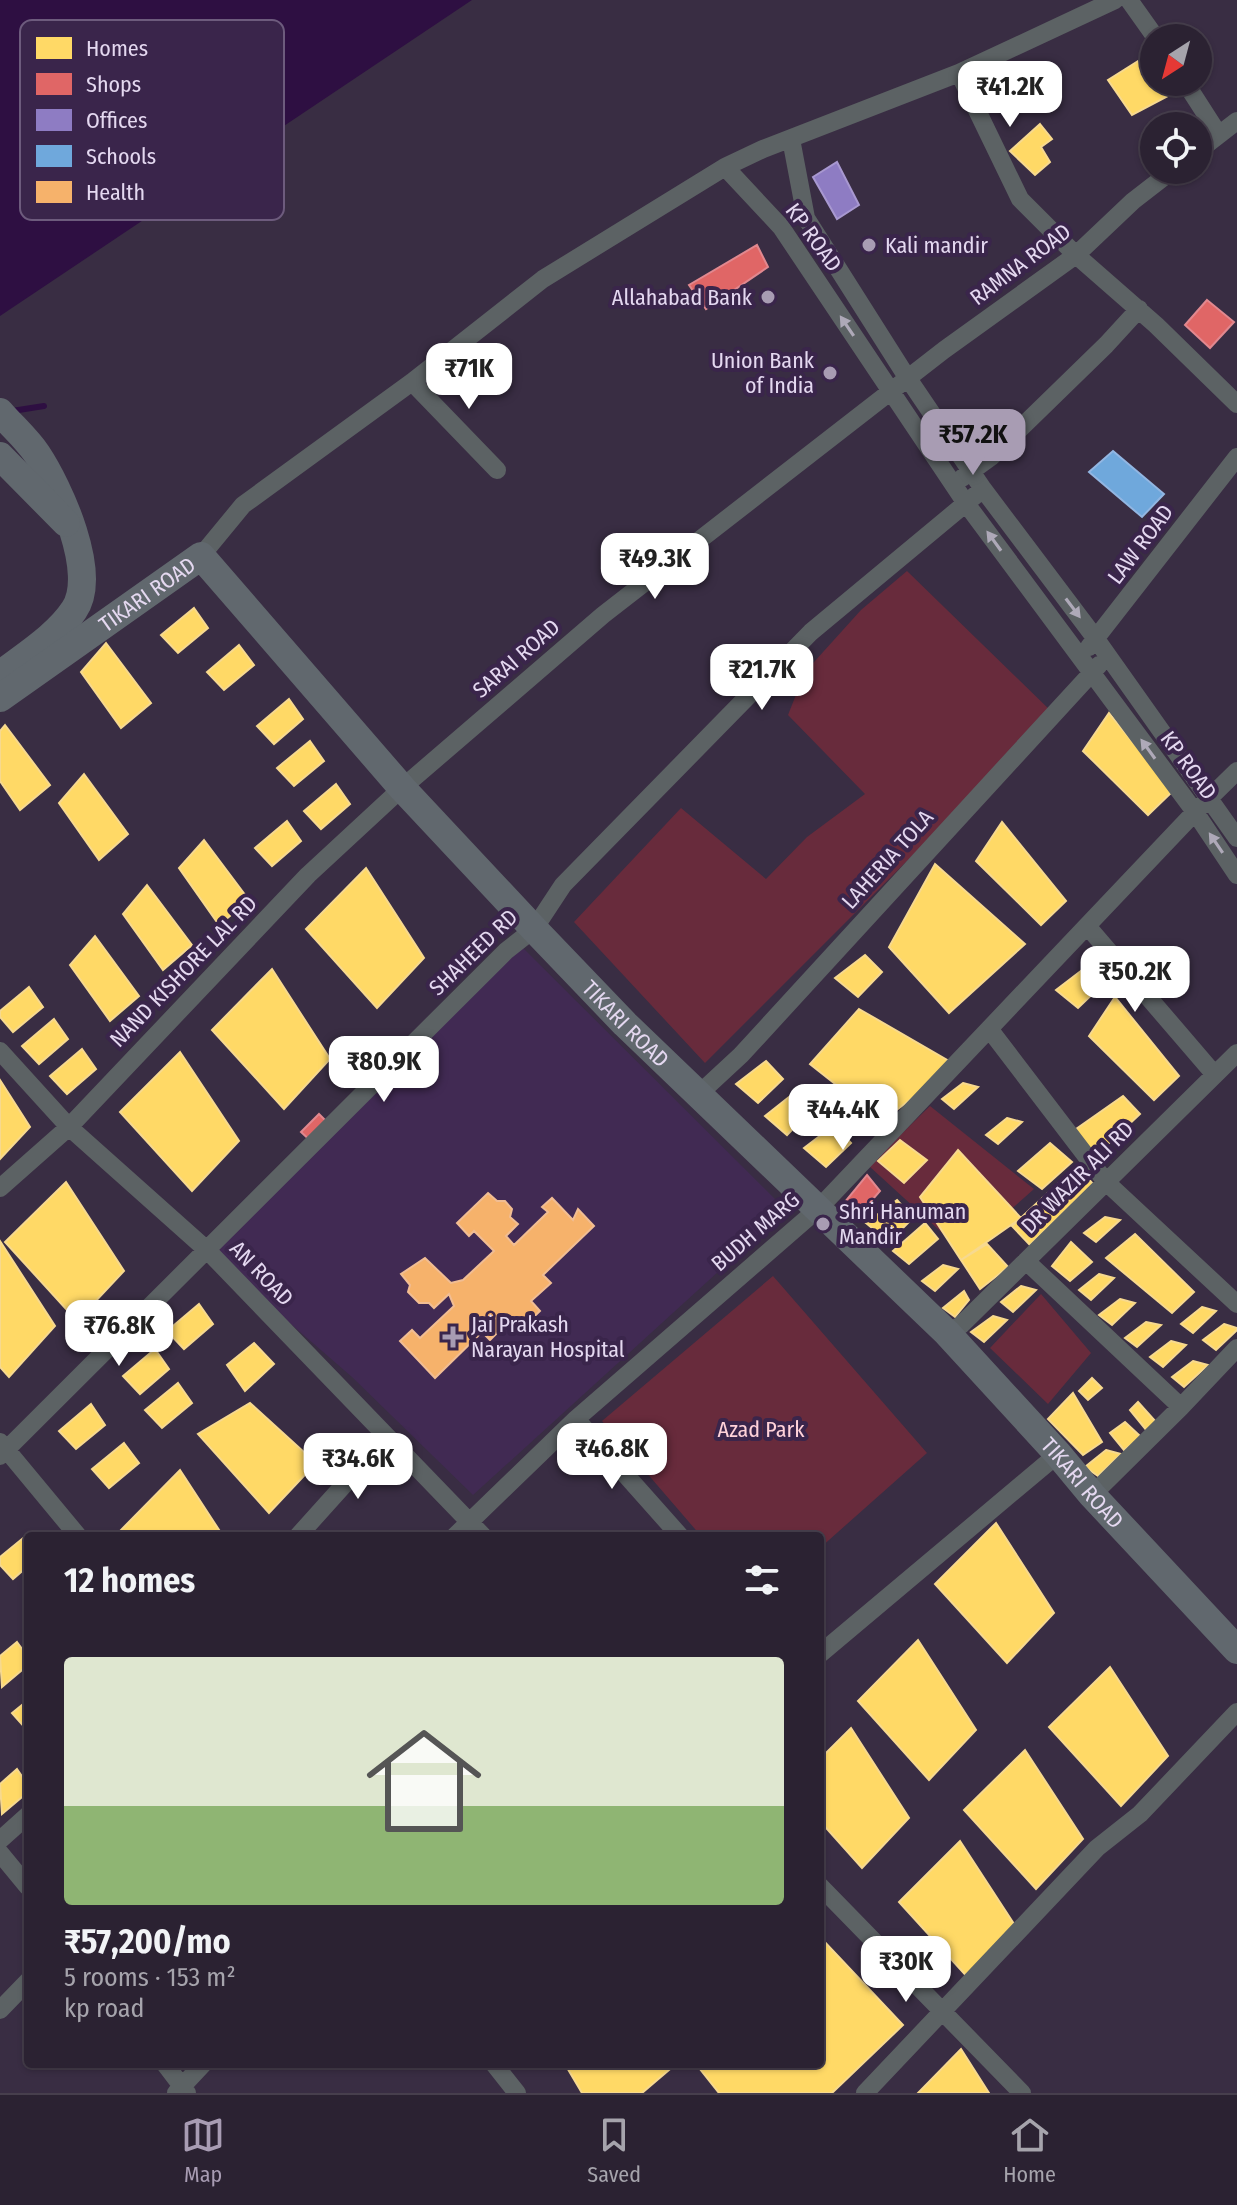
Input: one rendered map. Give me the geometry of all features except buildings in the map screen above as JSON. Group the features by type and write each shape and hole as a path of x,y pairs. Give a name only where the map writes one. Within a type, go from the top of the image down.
{"highway":[{"path":"0,412 36,453 55,486 83,573 80,600 67,619 0,675"},
{"path":"7,463 70,527"},
{"name":"TIKARI ROAD","path":"0,698 201,556 402,788 534,929 625,1024 947,1333 1237,1650"}],"street":[{"path":"201,556 243,505 412,382 543,279 725,167 959,73 1115,0"},
{"path":"1129,0 1146,24"},
{"path":"959,73 1020,199 1237,404"},
{"path":"1194,96 1219,135"},
{"path":"1212,140 1237,121"},
{"name":"KP ROAD","path":"791,139 806,218 908,380 983,489 1096,639 1237,838"},
{"name":"KP ROAD","path":"725,167 781,227 965,502 1195,812 1237,875"},
{"name":"RAMNA ROAD","path":"891,392 1076,255 1155,184"},
{"path":"953,484 991,457 1096,356 1139,309"},
{"path":"412,382 497,470"},
{"name":"SARAI ROAD","path":"402,788 603,615 891,392"},
{"name":"LAW ROAD","path":"1085,665 1096,639 1237,457"},
{"name":"SHAHEED RD","path":"2,1449 208,1251 506,951 534,929 563,885 811,632 983,489"},
{"name":"LAHERIA TOLA","path":"700,1093 752,1043 1085,665 1109,657"},
{"name":"BUDH MARG","path":"459,1532 576,1419 819,1208 1237,771"},
{"name":"NAND KISHORE LAL RD","path":"0,1188 69,1127 308,875 402,788"},
{"path":"1088,927 1215,1075"},
{"path":"990,1030 1106,1182 1237,1304"},
{"name":"AN ROAD","path":"0,1051 69,1127 208,1251 479,1532"},
{"name":"DR WAZIR ALI RD","path":"947,1333 961,1325 1237,1053"},
{"path":"1026,1261 1181,1407"},
{"path":"1092,1495 1237,1348"},
{"path":"576,1419 676,1532"},
{"path":"302,1532 387,1437"},
{"path":"2,1449 75,1532"},
{"path":"824,1651 1058,1454"},
{"path":"865,2093 1097,1848 1140,1814 1237,1712"},
{"path":"0,1840 24,1819"},
{"path":"2,1860 24,1883"},
{"path":"824,1890 1022,2093"},
{"path":"0,2010 24,1985"},
{"path":"168,2068 182,2091 200,2068"},
{"path":"497,2068 517,2093"}],"shaded area":[{"path":"0,0 472,0 284,126 284,20 20,20 20,220 143,220 0,316"},
{"path":"517,942 786,1210 473,1495 352,1377 215,1258 215,1244"}],"green space":[{"path":"907,571 1054,714 705,1063 574,922 681,808 766,879 807,837 865,794 788,715 805,672 861,610"},
{"path":"930,1106 1034,1189 963,1252 869,1166"},
{"name":"Azad Park","path":"773,1276 927,1453 824,1544 824,1532 698,1532 602,1421"},
{"path":"1041,1294 1091,1353 1048,1404 990,1348"}],"waterway":[{"path":"12,411 44,406"}],"place":[{"name":"Kali mandir","path":"869,245"},
{"name":"Allahabad Bank","path":"768,297"},
{"name":"Union Bank of India","path":"830,373"},
{"name":"Shri Hanuman Mandir","path":"823,1224"},
{"name":"Jai Prakash Narayan Hospital","path":"453,1337"}]}
